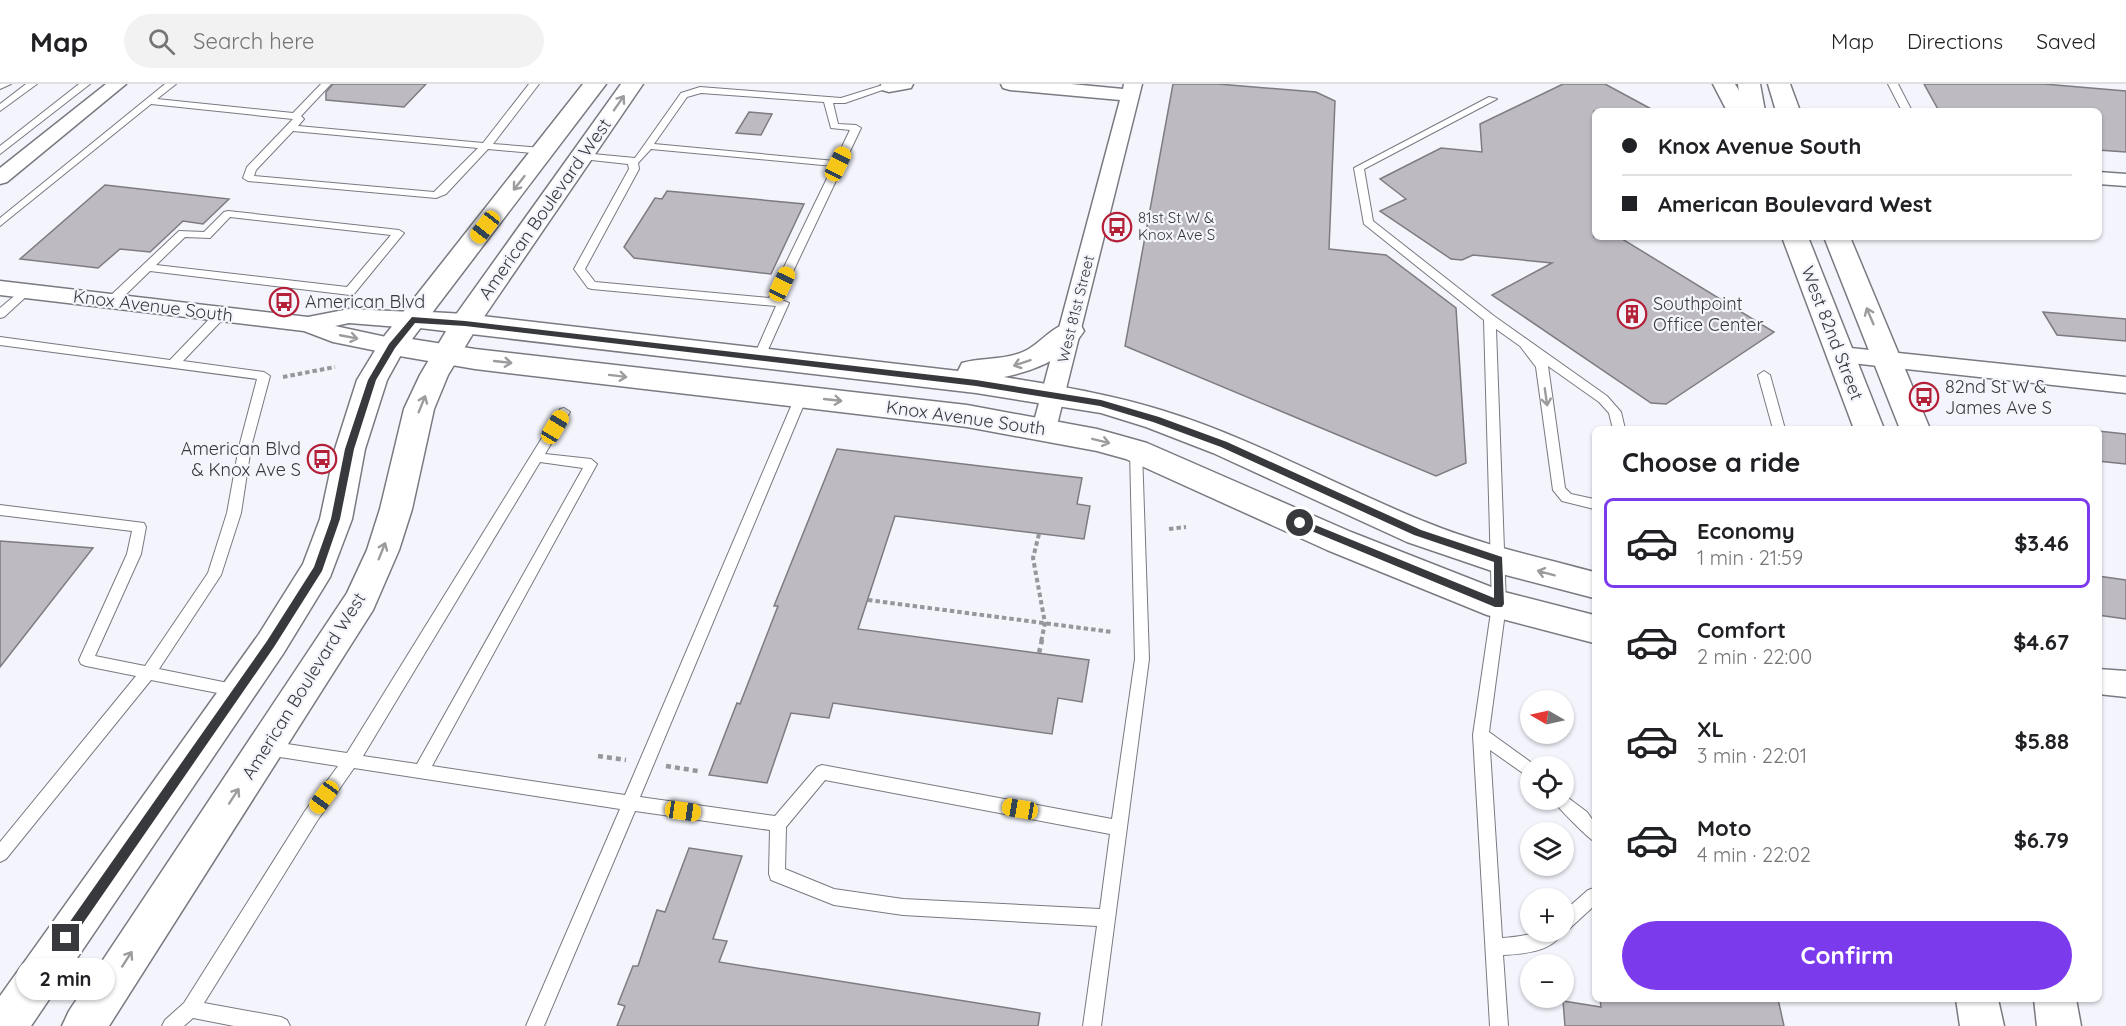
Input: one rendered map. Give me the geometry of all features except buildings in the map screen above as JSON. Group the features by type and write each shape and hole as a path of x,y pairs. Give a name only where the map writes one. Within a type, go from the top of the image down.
{"main road":[{"name":"American Boulevard West","path":"5,1026 238,691 318,568 336,519 350,449 372,380 392,346 595,84"},
{"name":"American Boulevard West","path":"84,1026 361,600 383,550 396,509 419,409 445,354 632,84"},
{"path":"1724,84 1737,108"},
{"path":"1749,84 1753,108"},
{"path":"1779,84 1787,108"},
{"path":"1794,108 1795,84"},
{"path":"543,151 582,156"},
{"name":"West 82nd Street","path":"1796,240 1867,426"},
{"path":"1838,240 1914,426"},
{"name":"Knox Avenue South","path":"412,320 465,324 893,373 1054,394 1123,410 1224,445 1418,533 1498,560 1592,584"},
{"path":"893,373 998,369 1018,366 1049,351 1070,331"},
{"name":"Knox Avenue South","path":"392,346 967,416 1044,429 1136,451 1339,541 1499,604 1592,628"},
{"path":"1978,1002 1982,1026"},
{"path":"2055,1002 2059,1026"}],"street":[{"path":"0,178 117,84"},
{"path":"1010,84 1132,89"},
{"name":"West 81st Street","path":"1044,429 1132,89"},
{"path":"2102,178 2126,180"},
{"name":"Knox Avenue South","path":"0,288 307,324 333,334 392,346"},
{"name":"Knox Avenue South","path":"307,324 350,316 412,320"},
{"path":"1841,354 1888,361 2126,385"},
{"path":"2102,681 2126,684"}],"lane":[{"path":"0,86 6,84"},
{"path":"0,108 32,84"},
{"path":"0,151 85,84"},
{"path":"0,223 171,84"},
{"path":"295,116 326,84"},
{"path":"149,101 295,116 299,119 251,169 248,178 436,195 442,192 486,146 534,84"},
{"path":"1893,84 1905,108"},
{"path":"582,156 633,162 638,160 684,95 691,92 700,90 842,101 896,85"},
{"path":"1492,99 1359,168 1368,222 1490,319 1603,399 1615,412 1618,426"},
{"path":"773,302 856,128 834,126 828,101"},
{"path":"291,128 543,151"},
{"path":"648,146 838,164"},
{"path":"633,162 634,169 579,269 592,285 783,303 759,358"},
{"path":"112,301 183,233 206,236 228,214 399,233 350,291 148,267"},
{"path":"0,314 25,291"},
{"path":"172,364 221,314"},
{"path":"1490,319 1499,604 1481,735 1499,1026"},
{"path":"0,341 264,376 245,447 234,513 214,575 148,673 0,854"},
{"path":"1525,345 1542,366 1559,490 1566,498 1592,504"},
{"path":"1764,375 1778,426"},
{"path":"535,1026 801,397"},
{"path":"171,1026 190,1009 311,816 351,760 564,412"},
{"path":"1092,1026 1142,658 1136,451"},
{"path":"421,771 591,464 536,457"},
{"path":"0,510 139,527 134,554 86,660 238,691"},
{"path":"1481,735 1520,762"},
{"path":"266,748 778,824"},
{"path":"1107,918 903,907 834,897 777,874 778,824 822,772 1120,828"},
{"path":"1573,810 1592,831"},
{"path":"1574,913 1592,898"},
{"path":"1494,946 1524,946 1536,942"},
{"path":"190,1009 281,1026"}],"path":[{"path":"263,380 335,367"},
{"path":"1169,529 1186,527"},
{"path":"1039,653 1045,623 1033,558 1040,534"},
{"path":"868,600 1112,632"}],"place":[{"name":"81st St W & Knox Ave S","path":"1117,227"},
{"name":"American Blvd","path":"284,302"},
{"name":"Southpoint Office Center","path":"1632,314"},
{"name":"82nd St W & James Ave S","path":"1924,397"},
{"name":"American Blvd & Knox Ave S","path":"322,459"}],"route":[{"path":"66,938 271,644 318,568 336,519 350,449 372,380 392,346 412,320 465,324 976,383 1101,403 1156,419 1224,445 1418,533 1498,560 1499,604 1393,563 1300,523"}]}
